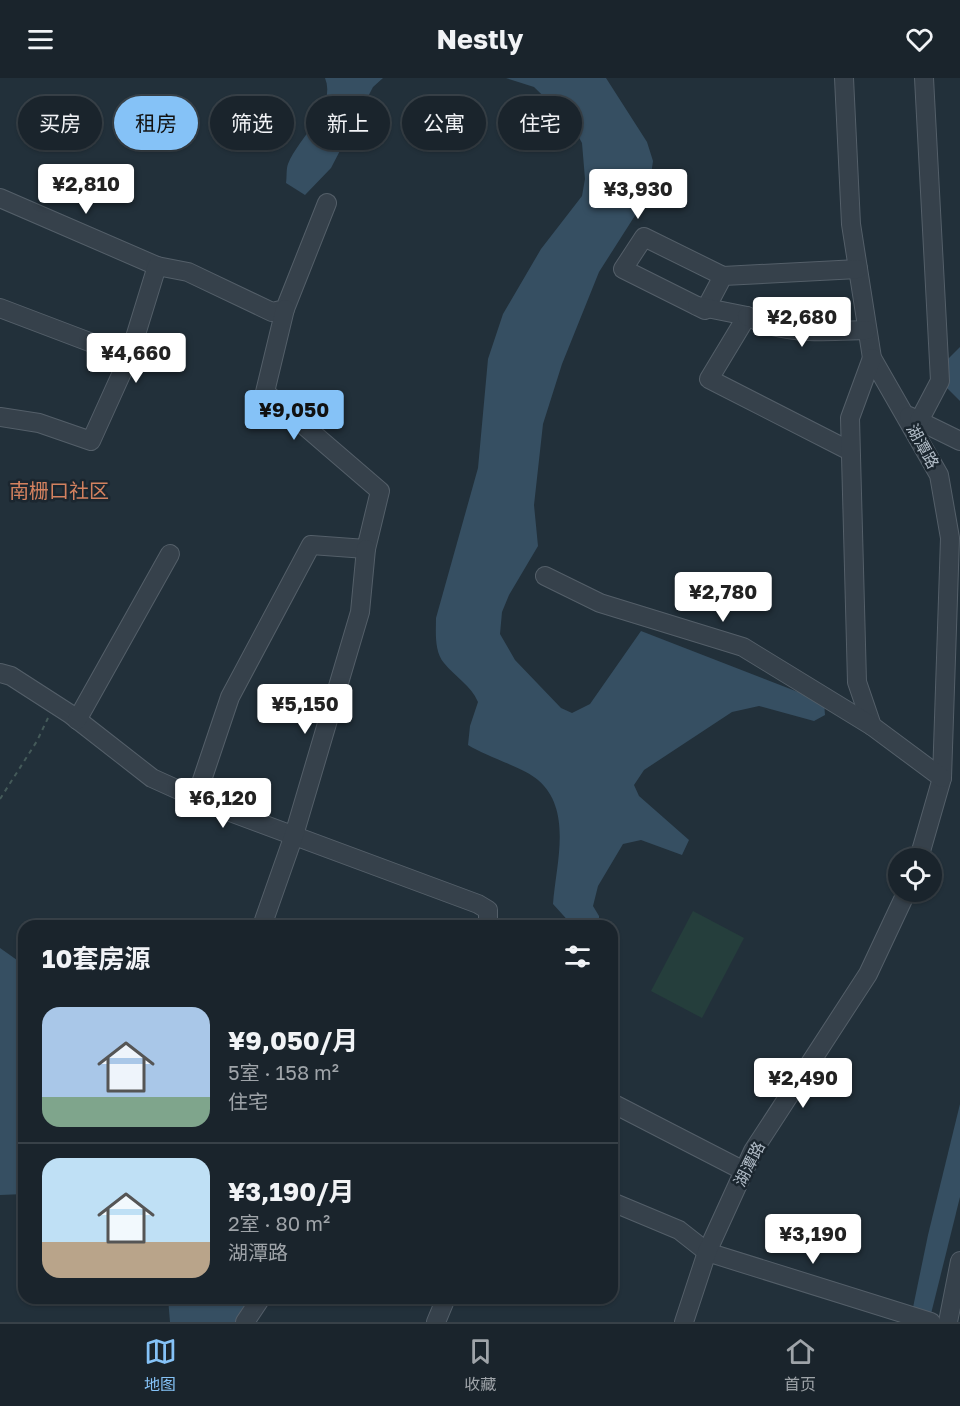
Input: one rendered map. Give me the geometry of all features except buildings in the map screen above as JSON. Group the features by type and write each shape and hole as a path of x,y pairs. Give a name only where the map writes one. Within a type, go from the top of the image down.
{"street":[{"name":"湖潭路","path":"844,78 851,224 872,358 912,418 939,476 950,538 942,778 922,848"},
{"path":"924,78 940,381 912,418 960,441"},
{"path":"0,198 157,266 188,272 272,312 285,309"},
{"path":"264,920 294,835 360,612 366,549 380,491 265,392 285,309 327,202"},
{"path":"858,269 723,276 644,237 623,268 702,307 747,316 767,327 812,331 867,330"},
{"path":"0,417 39,423 91,441 129,357 157,266"},
{"path":"702,307 723,276"},
{"path":"0,308 129,357"},
{"path":"747,316 709,379 850,451"},
{"path":"872,358 850,418 857,682 872,726"},
{"path":"196,798 230,697 311,545 366,549"},
{"path":"77,720 170,554"},
{"path":"545,576 611,607 743,647 872,726 942,778"},
{"path":"0,673 11,676 77,720 152,778 196,798 478,904 488,910 488,920"},
{"name":"湖潭路","path":"684,1322 708,1252 753,1151 868,974 903,902"},
{"path":"618,1106 744,1171"},
{"path":"618,1205 679,1230 708,1252 931,1322"},
{"path":"948,1322 960,1261"},
{"path":"246,1322 257,1304"},
{"path":"436,1322 444,1304"}],"path":[{"path":"0,800 37,741 54,705"}],"green space":[{"path":"693,911 744,938 702,1018 651,991"}],"water":[{"path":"325,78 383,78 373,87 368,96 326,96"},
{"path":"506,78 606,78 647,142 653,161 650,182 643,203 599,272 562,364 543,424 534,505 538,546 509,595 502,612 500,634 515,660 561,708 572,713 590,704 641,631 824,702 825,715 814,721 759,706 732,712 644,770 634,785 639,796 689,840 682,855 641,840 623,844 598,886 593,906 599,920 567,920 553,904 560,838 556,806 549,792 538,780 468,745 470,726 478,702 471,691 444,663 436,641 436,618 478,468 488,359 503,314 541,249 582,196 585,179 582,96 543,96 534,87"},
{"path":"306,135 306,150 340,150 331,168 305,195 286,183 287,168 293,154"},
{"path":"960,347 960,401 940,381 945,362"},
{"path":"0,948 18,961 18,1194 0,1195"},
{"path":"960,1104 960,1197 929,1322 910,1322 928,1235"},
{"path":"168,1304 253,1304 241,1322 170,1322"}],"district":[{"name":"南栅口社区","path":"59,491"}]}
